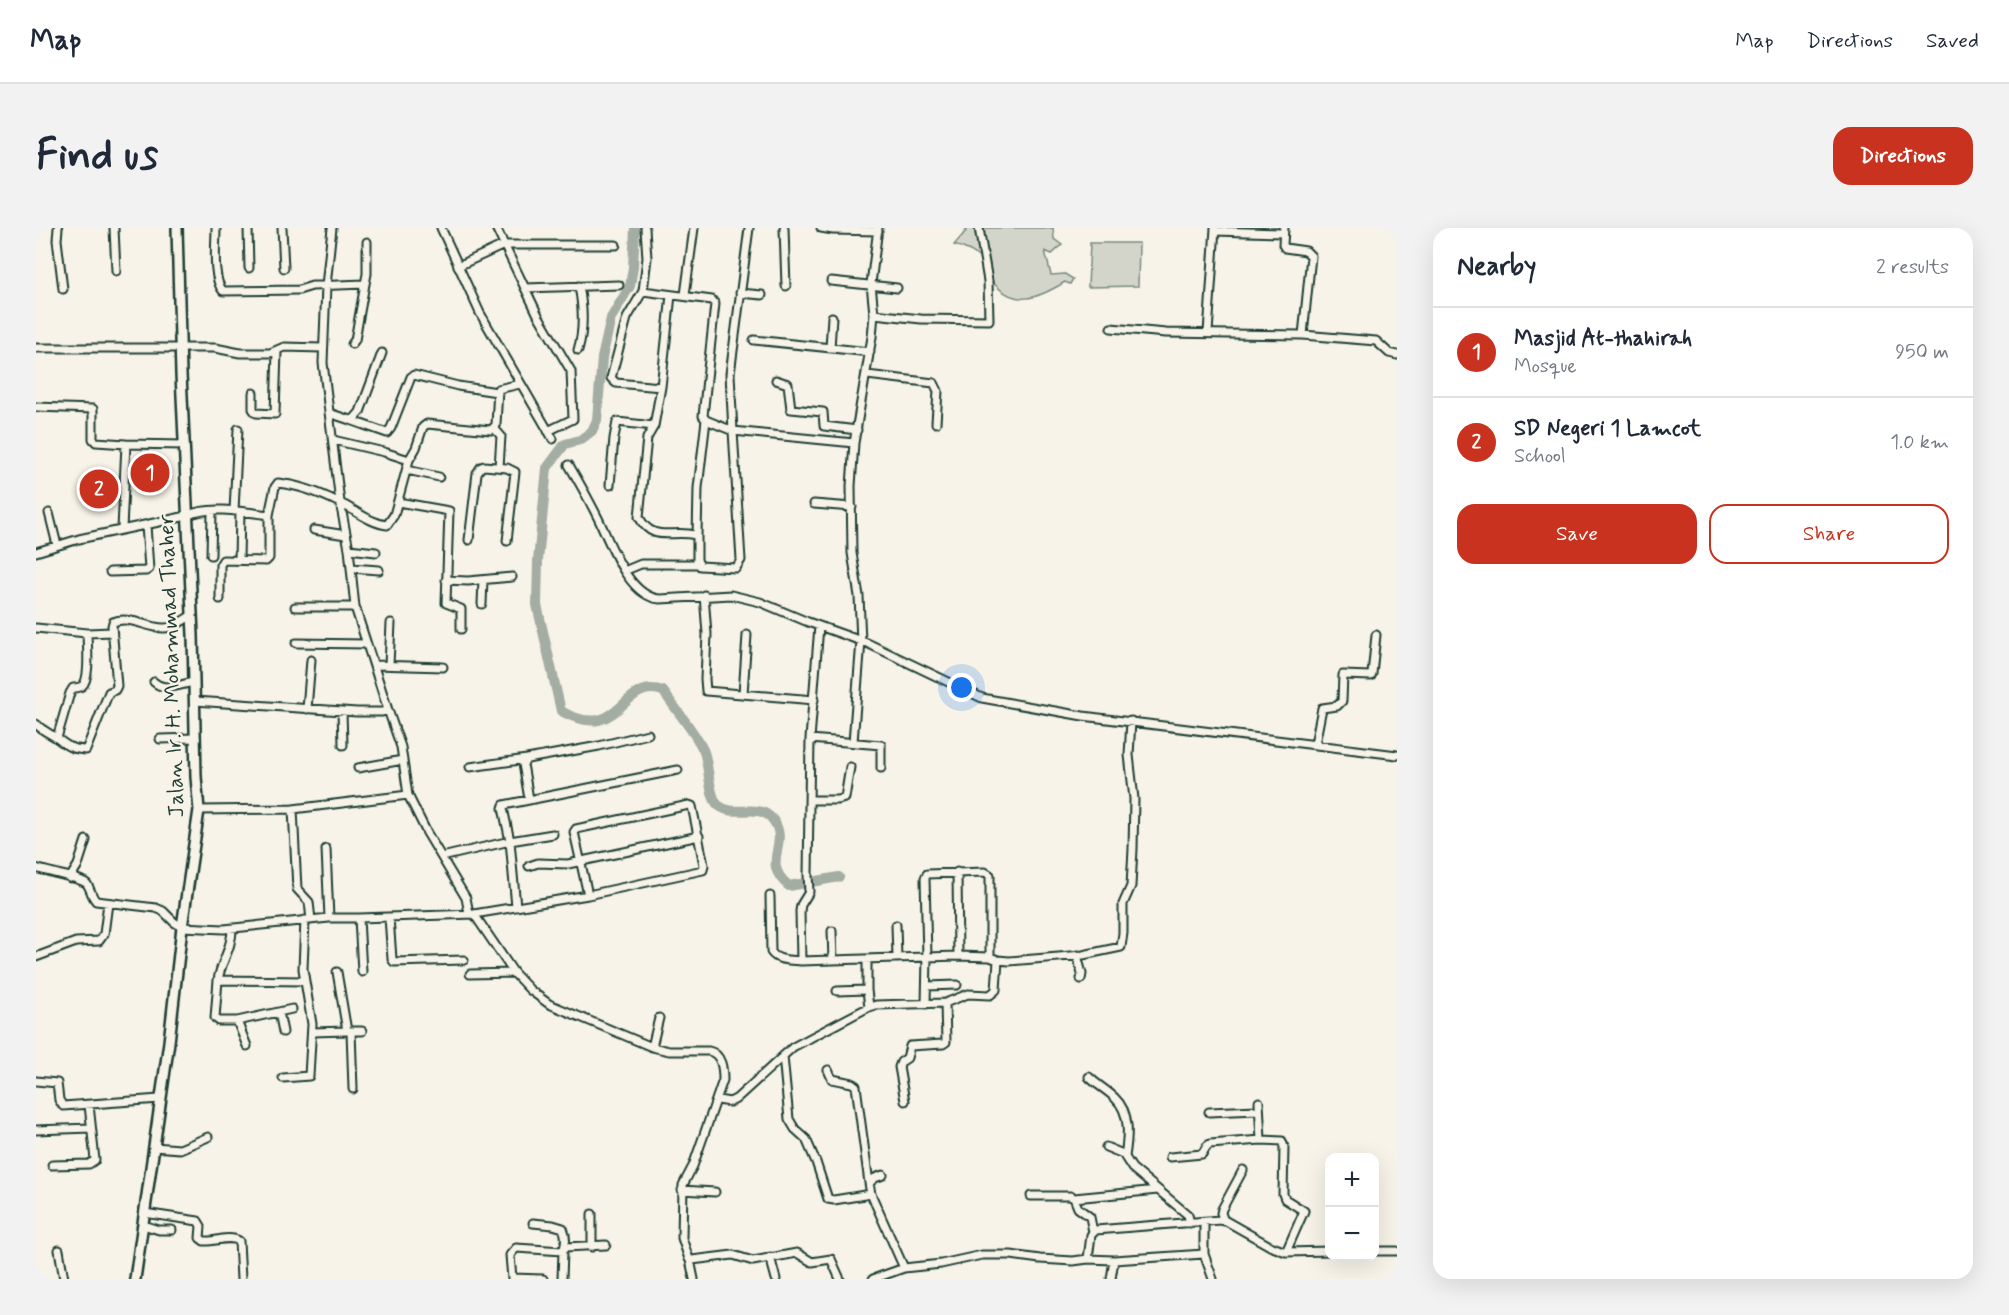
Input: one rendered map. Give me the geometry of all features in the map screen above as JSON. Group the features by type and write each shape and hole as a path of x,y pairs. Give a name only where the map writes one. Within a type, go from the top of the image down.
{"main road":[{"name":"Jalan Ir. H. Mohammad Thaher","path":"135,1279 199,810 177,228"}],"street":[{"path":"58,228 57,240 63,289"},
{"path":"114,228 116,271"},
{"path":"216,228 216,266 221,290 299,290 312,286 365,284"},
{"path":"248,228 249,268"},
{"path":"282,228 284,268"},
{"path":"332,228 322,348 340,502 349,549 355,607 401,747 408,795 466,898 472,913 514,973 530,990 549,1004 652,1047 669,1051 714,1053 719,1057 723,1068 723,1080 718,1100 693,1166 683,1182 682,1190 682,1238 694,1279"},
{"path":"441,228 480,313 553,439"},
{"path":"496,228 538,315 571,371 573,419 548,431"},
{"path":"645,228 647,258 643,291 627,318 611,378 616,383 661,387"},
{"path":"686,295 693,228"},
{"path":"624,571 641,564 698,564 703,567 736,568 741,562 730,374 749,228"},
{"path":"784,228 786,286"},
{"path":"821,228 878,230 872,284 874,315 867,375 855,442 851,486 852,553 859,596 861,641 853,742"},
{"path":"874,315 921,319 989,320 988,281 979,228"},
{"path":"1208,333 1215,230 1283,231 1282,242 1286,248 1306,251 1311,256 1303,335"},
{"path":"352,344 355,340 367,274 367,242"},
{"path":"458,266 504,245 616,245"},
{"path":"831,281 897,288"},
{"path":"525,288 619,285"},
{"path":"578,350 581,339 582,303 579,286"},
{"path":"643,291 686,295 712,300 715,303 698,488 698,564"},
{"path":"740,293 762,295"},
{"path":"671,295 661,387 654,426 647,438 639,517 643,525 653,533 690,534 697,537"},
{"path":"830,348 832,317"},
{"path":"1111,328 1166,333 1303,335 1376,341 1389,353 1397,355"},
{"path":"754,340 870,352"},
{"path":"36,348 215,348 260,353 277,351 284,347 322,348"},
{"path":"253,393 253,410 256,413 275,414 277,351"},
{"path":"350,420 360,412 382,353"},
{"path":"329,413 387,433 411,377 414,375 458,386 497,392"},
{"path":"867,375 934,383 938,392 936,423"},
{"path":"776,380 788,384 791,409 823,412 824,426 857,430"},
{"path":"498,467 501,436 495,428 497,392 500,387 520,384"},
{"path":"36,407 93,409 94,441 185,445"},
{"path":"706,420 733,431 855,442"},
{"path":"610,485 617,422 654,426"},
{"path":"220,599 221,562 226,559 268,560 269,514 278,483 313,492 340,502 374,521 384,525 389,524 398,502 409,460 425,425 488,430 495,428"},
{"path":"238,429 239,560"},
{"path":"333,440 409,460"},
{"path":"122,529 126,444"},
{"path":"569,465 624,571 647,596 653,598 704,595 744,597 861,641 982,698 1063,713 1397,755"},
{"path":"469,540 478,470 484,466 513,470 516,476 507,541"},
{"path":"407,470 439,477"},
{"path":"398,502 449,512 446,603 461,609 460,629"},
{"path":"813,504 852,507"},
{"path":"36,552 122,529 195,513 237,511 269,514"},
{"path":"211,555 212,512"},
{"path":"49,513 57,545"},
{"path":"110,572 149,569 146,525"},
{"path":"314,530 346,535"},
{"path":"349,549 376,552"},
{"path":"351,568 379,570"},
{"path":"446,580 512,577"},
{"path":"482,604 483,580"},
{"path":"704,595 707,634 706,691 814,700"},
{"path":"295,607 355,607"},
{"path":"36,724 45,733 57,738 64,745 83,750 88,748 109,692 115,690 117,686 111,626 116,621 130,621 167,628 191,616"},
{"path":"389,665 391,623"},
{"path":"801,962 801,905 810,889 810,739 819,626"},
{"path":"36,628 87,633 112,632"},
{"path":"57,738 70,693 73,688 79,688 85,683 87,633"},
{"path":"743,694 747,635"},
{"path":"1316,744 1322,708 1337,706 1342,701 1343,675 1371,676 1376,635"},
{"path":"296,643 367,644"},
{"path":"307,709 311,660"},
{"path":"374,665 443,667"},
{"path":"154,682 159,687 166,688 194,682"},
{"path":"195,701 342,711 382,712 388,710"},
{"path":"342,711 343,745"},
{"path":"770,896 771,952 781,959 801,962 958,956 990,957 998,960 1083,954 1116,949 1122,946 1123,904 1131,886 1134,799 1129,755 1131,721"},
{"path":"470,767 599,746 648,734"},
{"path":"160,739 196,738"},
{"path":"810,739 882,746 881,768"},
{"path":"527,759 523,764 529,799"},
{"path":"358,768 403,760"},
{"path":"809,800 845,798 850,767"},
{"path":"516,907 510,841 503,806 678,770"},
{"path":"199,810 293,809 408,795"},
{"path":"36,868 88,885 96,901 156,908 182,927 232,928 329,918 472,913 588,895 703,870 705,866 693,809 689,805 576,829 574,832 588,895"},
{"path":"283,1078 309,1076 312,1032 303,969 309,902 297,889 293,809"},
{"path":"442,857 510,841 553,834"},
{"path":"529,866 538,863 568,864 699,837"},
{"path":"70,878 78,865 86,840"},
{"path":"326,849 329,918"},
{"path":"957,872 958,956"},
{"path":"926,1004 926,875 957,872 990,874 990,957"},
{"path":"36,957 76,942 99,941 104,934 108,903"},
{"path":"389,917 394,962 464,960"},
{"path":"359,918 362,972"},
{"path":"896,925 897,958"},
{"path":"232,928 230,945 218,980 215,1018 219,1021 237,1021 292,1009"},
{"path":"832,932 833,960"},
{"path":"1081,979 1080,967 1083,954"},
{"path":"867,960 869,1007"},
{"path":"718,1100 730,1102 736,1099 793,1047 869,1007 945,1003 968,994 985,996 994,993 998,960"},
{"path":"337,972 349,1031 353,1089"},
{"path":"470,974 514,973"},
{"path":"218,980 305,981"},
{"path":"927,986 957,985"},
{"path":"837,991 867,990"},
{"path":"905,1101 899,1067 901,1062 907,1058 910,1046 946,1042 945,1003"},
{"path":"279,1012 283,1032"},
{"path":"652,1047 659,1018"},
{"path":"237,1021 247,1046"},
{"path":"312,1032 363,1031"},
{"path":"783,1056 789,1119 795,1129 806,1139 828,1199 871,1194"},
{"path":"828,1070 832,1079 856,1086 871,1194 904,1268"},
{"path":"1089,1077 1098,1087 1116,1099 1125,1113 1128,1135 1125,1157"},
{"path":"36,1081 57,1083 59,1100 63,1106 160,1099"},
{"path":"52,1165 93,1162 95,1154 89,1105"},
{"path":"1209,1112 1258,1106 1261,1140"},
{"path":"36,1130 91,1128"},
{"path":"154,1147 180,1149 208,1137"},
{"path":"1170,1157 1202,1154 1210,1144 1261,1140 1282,1141 1283,1194 1285,1199 1304,1211 1286,1252"},
{"path":"1106,1147 1120,1152 1132,1168 1188,1215 1191,1224"},
{"path":"1222,1221 1222,1209 1243,1170"},
{"path":"869,1183 874,1178 884,1175"},
{"path":"682,1190 715,1192"},
{"path":"1031,1196 1070,1196 1074,1198 1158,1190"},
{"path":"1074,1198 1078,1208 1090,1217 1093,1232 1088,1259"},
{"path":"144,1213 198,1221 201,1226 200,1238 204,1241 237,1239 241,1279"},
{"path":"592,1214 592,1247"},
{"path":"1093,1232 1222,1221 1286,1252 1325,1251"},
{"path":"1207,1222 1204,1254 1213,1279"},
{"path":"533,1223 563,1228 565,1233 562,1279"},
{"path":"143,1225 159,1230 172,1230"},
{"path":"543,1279 512,1278 510,1255 516,1248 564,1249 606,1245"},
{"path":"59,1250 64,1279"},
{"path":"1379,1251 1397,1251"},
{"path":"690,1260 730,1255 753,1261 797,1253 812,1262 831,1259 840,1279"},
{"path":"876,1278 904,1268 982,1256 1011,1255 1073,1261 1204,1254"},
{"path":"770,1257 776,1279"},
{"path":"1111,1279 1114,1260"}],"shaded area":[{"path":"965,228 1053,228 1054,239 1062,245 1052,254 1045,251 1051,275 1065,274 1073,279 1070,284 1065,282 1035,296 1017,298 1008,295 989,277 976,255 954,245 966,231"},
{"path":"1090,243 1139,243 1138,286 1088,287"}],"waterway":[{"path":"635,228 630,286 611,318 602,358 597,420 592,431 580,440 565,444 547,468 538,561 537,605 561,711 581,719 597,720 609,716 638,693 649,689 663,691 701,745 706,758 711,788 718,805 731,811 761,812 773,820 779,837 776,869 780,877 789,886 839,877"}],"place":[{"name":"Masjid At-thahirah","path":"150,473"},
{"name":"SD Negeri 1 Lamcot","path":"99,489"}]}
